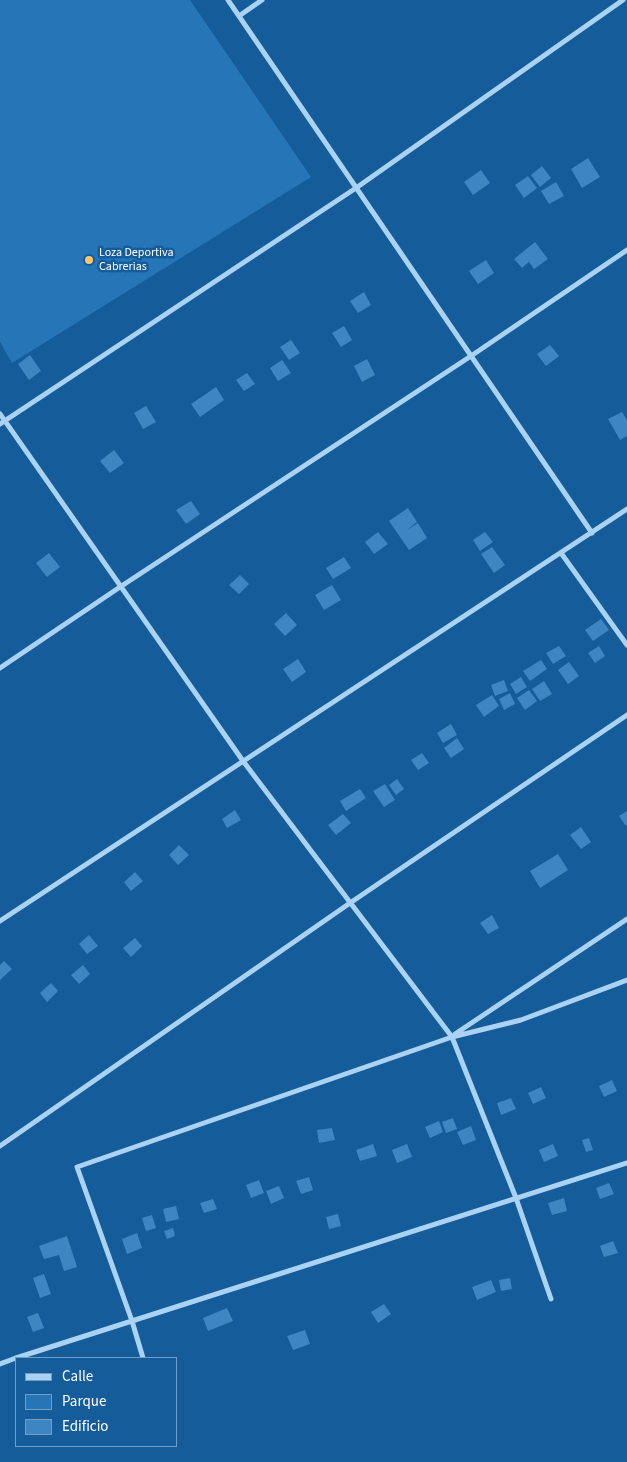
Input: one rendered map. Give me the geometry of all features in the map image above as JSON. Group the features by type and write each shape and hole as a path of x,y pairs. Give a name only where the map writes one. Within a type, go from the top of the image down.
{"street":[{"path":"228,0 592,533"},
{"path":"238,16 262,0"},
{"path":"2,423 356,188 623,0"},
{"path":"0,668 471,356 627,250"},
{"path":"0,414 2,423 243,761 452,1036 516,1198 551,1299"},
{"path":"0,921 627,509"},
{"path":"561,553 627,645"},
{"path":"0,1146 627,715"},
{"path":"452,1036 627,919"},
{"path":"144,1357 78,1167 452,1036 521,1020 627,980"},
{"path":"19,1357 627,1163"},
{"path":"0,1364 15,1358"}],"green space":[{"name":"Loza Deportiva Cabrerias","path":"0,0 190,0 311,177 12,363 0,342"}],"building":[{"path":"588,158 600,177 582,188 571,169"},
{"path":"542,166 551,178 540,187 531,175"},
{"path":"481,170 490,183 473,195 464,182"},
{"path":"528,176 537,188 524,198 515,185"},
{"path":"556,182 564,196 549,204 541,191"},
{"path":"535,242 548,259 534,269 529,262 522,268 514,259"},
{"path":"486,260 494,273 478,284 469,271"},
{"path":"364,292 371,305 358,313 350,301"},
{"path":"344,326 352,340 341,347 332,333"},
{"path":"291,340 300,353 289,360 280,347"},
{"path":"550,345 559,356 546,366 537,354"},
{"path":"30,355 41,371 29,380 18,364"},
{"path":"367,359 375,375 362,382 354,366"},
{"path":"282,360 291,373 278,381 270,368"},
{"path":"247,373 255,384 244,391 236,380"},
{"path":"216,387 224,400 200,417 191,404"},
{"path":"146,406 156,422 143,429 134,413"},
{"path":"622,412 627,420 627,436 620,440 608,419"},
{"path":"114,450 124,463 110,473 100,461"},
{"path":"191,501 200,514 186,524 176,510"},
{"path":"408,508 417,522 407,530 418,523 427,538 409,550 389,521"},
{"path":"378,532 388,544 374,554 365,542"},
{"path":"485,532 493,542 480,551 473,540"},
{"path":"492,547 505,565 494,573 481,554"},
{"path":"49,553 60,567 47,577 36,563"},
{"path":"344,557 351,568 333,579 326,568"},
{"path":"240,575 249,584 239,594 229,585"},
{"path":"332,585 341,600 324,610 315,595"},
{"path":"286,613 297,625 285,636 274,624"},
{"path":"601,619 609,630 593,641 585,630"},
{"path":"559,646 566,656 553,664 546,653"},
{"path":"599,646 605,656 595,663 588,653"},
{"path":"298,659 306,672 292,682 283,669"},
{"path":"541,660 547,669 530,681 523,671"},
{"path":"569,662 579,676 568,684 558,670"},
{"path":"521,677 527,687 516,694 510,684"},
{"path":"504,680 508,691 495,696 491,685"},
{"path":"544,681 552,694 540,701 532,689"},
{"path":"529,690 537,701 525,710 517,698"},
{"path":"510,693 515,704 504,710 499,699"},
{"path":"492,695 499,706 484,717 476,705"},
{"path":"451,724 457,735 443,743 437,733"},
{"path":"457,738 464,749 451,758 444,748"},
{"path":"422,753 429,763 418,770 411,760"},
{"path":"397,779 404,789 396,795 389,785"},
{"path":"385,784 395,800 384,807 373,791"},
{"path":"360,789 366,798 346,811 340,801"},
{"path":"235,810 241,820 227,828 222,819"},
{"path":"627,811 627,825 626,826 619,816"},
{"path":"343,814 351,823 336,835 328,825"},
{"path":"581,827 591,842 581,849 570,835"},
{"path":"179,845 189,855 178,865 169,855"},
{"path":"558,854 568,870 540,888 530,871"},
{"path":"135,872 143,881 131,891 124,882"},
{"path":"492,915 499,928 488,934 480,923"},
{"path":"89,935 98,946 87,954 79,944"},
{"path":"135,938 142,946 131,957 123,948"},
{"path":"4,961 12,969 0,980 0,965"},
{"path":"83,965 90,974 79,984 71,975"},
{"path":"51,983 58,991 47,1002 40,993"},
{"path":"612,1080 617,1091 604,1097 599,1086"},
{"path":"541,1087 546,1098 533,1104 528,1093"},
{"path":"511,1098 516,1109 501,1115 497,1103"},
{"path":"453,1118 457,1129 446,1133 442,1122"},
{"path":"439,1121 443,1132 430,1138 425,1127"},
{"path":"471,1126 476,1140 463,1145 457,1132"},
{"path":"332,1128 335,1140 319,1143 317,1130"},
{"path":"589,1138 593,1150 586,1152 582,1140"},
{"path":"373,1144 377,1156 360,1161 356,1150"},
{"path":"407,1144 412,1157 397,1163 392,1150"},
{"path":"553,1144 558,1156 544,1162 539,1150"},
{"path":"309,1177 313,1190 301,1194 296,1181"},
{"path":"259,1180 264,1193 251,1198 246,1185"},
{"path":"609,1183 614,1194 600,1199 596,1188"},
{"path":"279,1186 284,1198 271,1204 266,1191"},
{"path":"564,1198 567,1211 552,1215 548,1203"},
{"path":"213,1199 217,1209 204,1213 200,1203"},
{"path":"176,1206 179,1219 166,1222 163,1209"},
{"path":"338,1214 341,1226 329,1229 326,1217"},
{"path":"152,1215 156,1228 146,1231 142,1218"},
{"path":"173,1228 175,1236 167,1239 164,1231"},
{"path":"137,1233 142,1248 127,1254 122,1239"},
{"path":"67,1236 77,1267 64,1271 59,1255 44,1259 39,1246"},
{"path":"613,1241 618,1253 604,1257 600,1246"},
{"path":"44,1274 51,1294 40,1298 33,1278"},
{"path":"510,1278 512,1289 501,1291 499,1280"},
{"path":"491,1280 496,1292 477,1300 472,1287"},
{"path":"384,1304 391,1314 378,1323 371,1312"},
{"path":"227,1308 233,1321 208,1331 203,1318"},
{"path":"38,1313 44,1328 33,1332 27,1317"},
{"path":"305,1330 310,1344 293,1350 287,1336"}],"place":[{"name":"Loza Deportiva Cabrerias","path":"89,260"}]}
